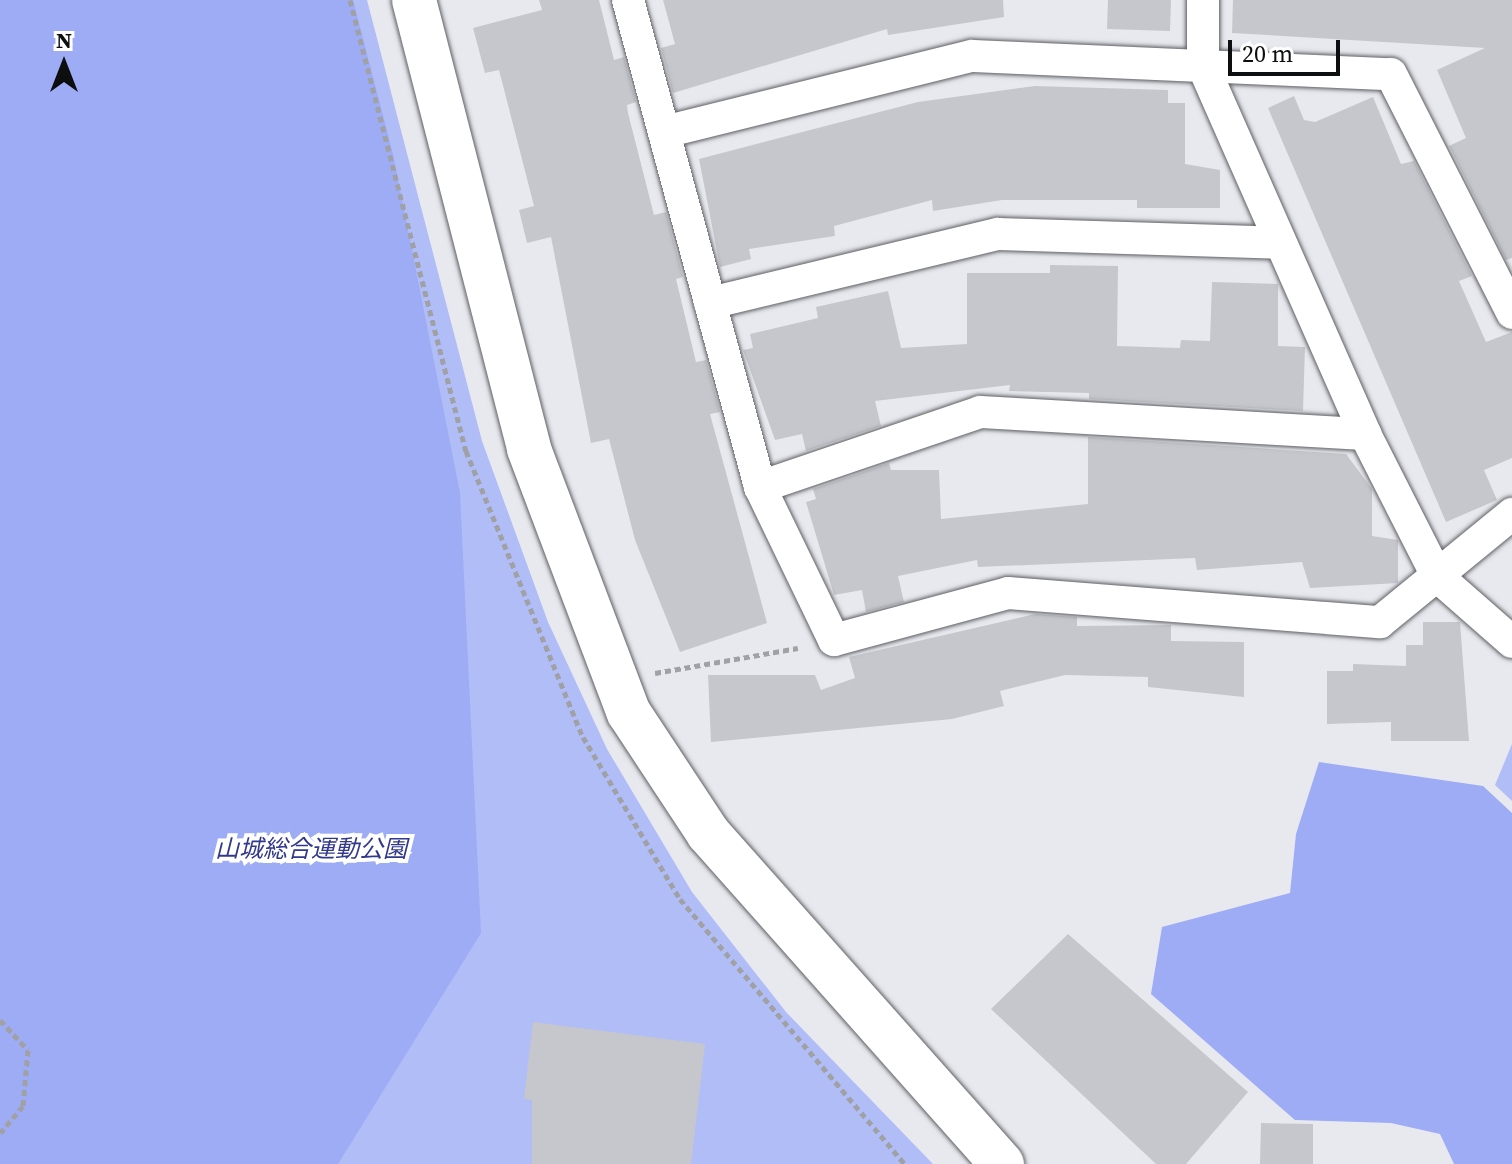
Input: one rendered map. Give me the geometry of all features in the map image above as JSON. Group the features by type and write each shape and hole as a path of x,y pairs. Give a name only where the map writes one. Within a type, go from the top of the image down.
{"street":[{"path":"628,0 760,487 834,640 1008,593 1380,622 1512,514"},
{"path":"1203,0 1203,66 1365,434 1437,576 1512,642"},
{"path":"416,1 529,449 629,713 718,844 1002,1164"},
{"path":"664,132 972,56 1391,74 1512,313"},
{"path":"710,303 998,234 1279,243"},
{"path":"760,487 980,412 1365,434"}],"path":[{"path":"646,674 765,656"},
{"path":"0,1020 28,1050 23,1106 0,1133"}],"green space":[{"name":"山城総合運動公園","path":"0,0 367,0 482,441 548,622 607,749 692,892 786,1012 933,1164 0,1164"},
{"name":"山城総合運動公園","path":"0,0 353,0 393,154 460,493 481,933 338,1164 0,1164"},
{"path":"1512,744 1512,801 1495,785"},
{"path":"1319,762 1483,786 1512,813 1512,1164 1454,1164 1440,1134 1391,1123 1295,1120 1151,994 1162,927 1290,893 1296,834"}],"building":[{"path":"539,0 599,0 614,60 624,57 636,102 627,105 628,113 654,215 666,212 683,277 676,279 696,362 706,360 720,412 710,414 767,623 680,652 635,540 609,439 591,443 551,237 527,243 519,210 534,206 499,70 485,73 473,28 542,10"},
{"path":"663,0 1003,0 1004,17 888,35 887,29 673,93 661,48 675,44"},
{"path":"1108,0 1171,0 1170,31 1107,29"},
{"path":"1233,0 1512,0 1512,258 1506,260 1449,146 1466,138 1437,70 1485,48 1232,33"},
{"path":"1035,86 1168,90 1168,103 1185,103 1185,164 1220,170 1220,208 1137,208 1137,200 1002,200 933,211 932,200 834,226 835,236 749,249 751,259 720,267 699,159 918,102"},
{"path":"1294,96 1304,120 1315,122 1373,97 1401,164 1414,161 1472,276 1459,281 1486,342 1512,332 1512,458 1484,470 1497,500 1446,522 1268,108"},
{"path":"1050,265 1118,266 1117,346 1180,348 1181,340 1210,341 1212,282 1278,284 1278,346 1305,347 1303,411 1089,399 1089,393 1009,391 1010,385 875,401 881,426 806,451 802,434 775,440 743,350 753,348 750,334 818,318 816,307 888,291 901,348 967,344 967,273 1050,273"},
{"path":"1088,437 1346,454 1372,489 1372,536 1398,540 1398,583 1310,588 1302,562 1197,570 1195,558 978,567 977,560 898,576 904,602 866,612 862,590 834,595 806,502 816,499 813,489 889,463 891,470 939,470 941,519 1088,504"},
{"path":"1035,614 1077,617 1077,626 1171,625 1171,641 1244,642 1244,697 1148,687 1148,677 1065,675 1000,691 1004,706 952,719 711,742 708,675 815,675 821,690 855,678 849,657"},
{"path":"1423,622 1460,622 1469,741 1391,741 1391,722 1327,724 1327,671 1353,671 1353,664 1406,666 1406,645 1423,645"},
{"path":"1068,934 1248,1092 1186,1164 1156,1164 991,1009"},
{"path":"533,1022 705,1044 691,1164 532,1164 532,1100 524,1099"},
{"path":"1261,1123 1313,1124 1313,1164 1260,1164"}]}
